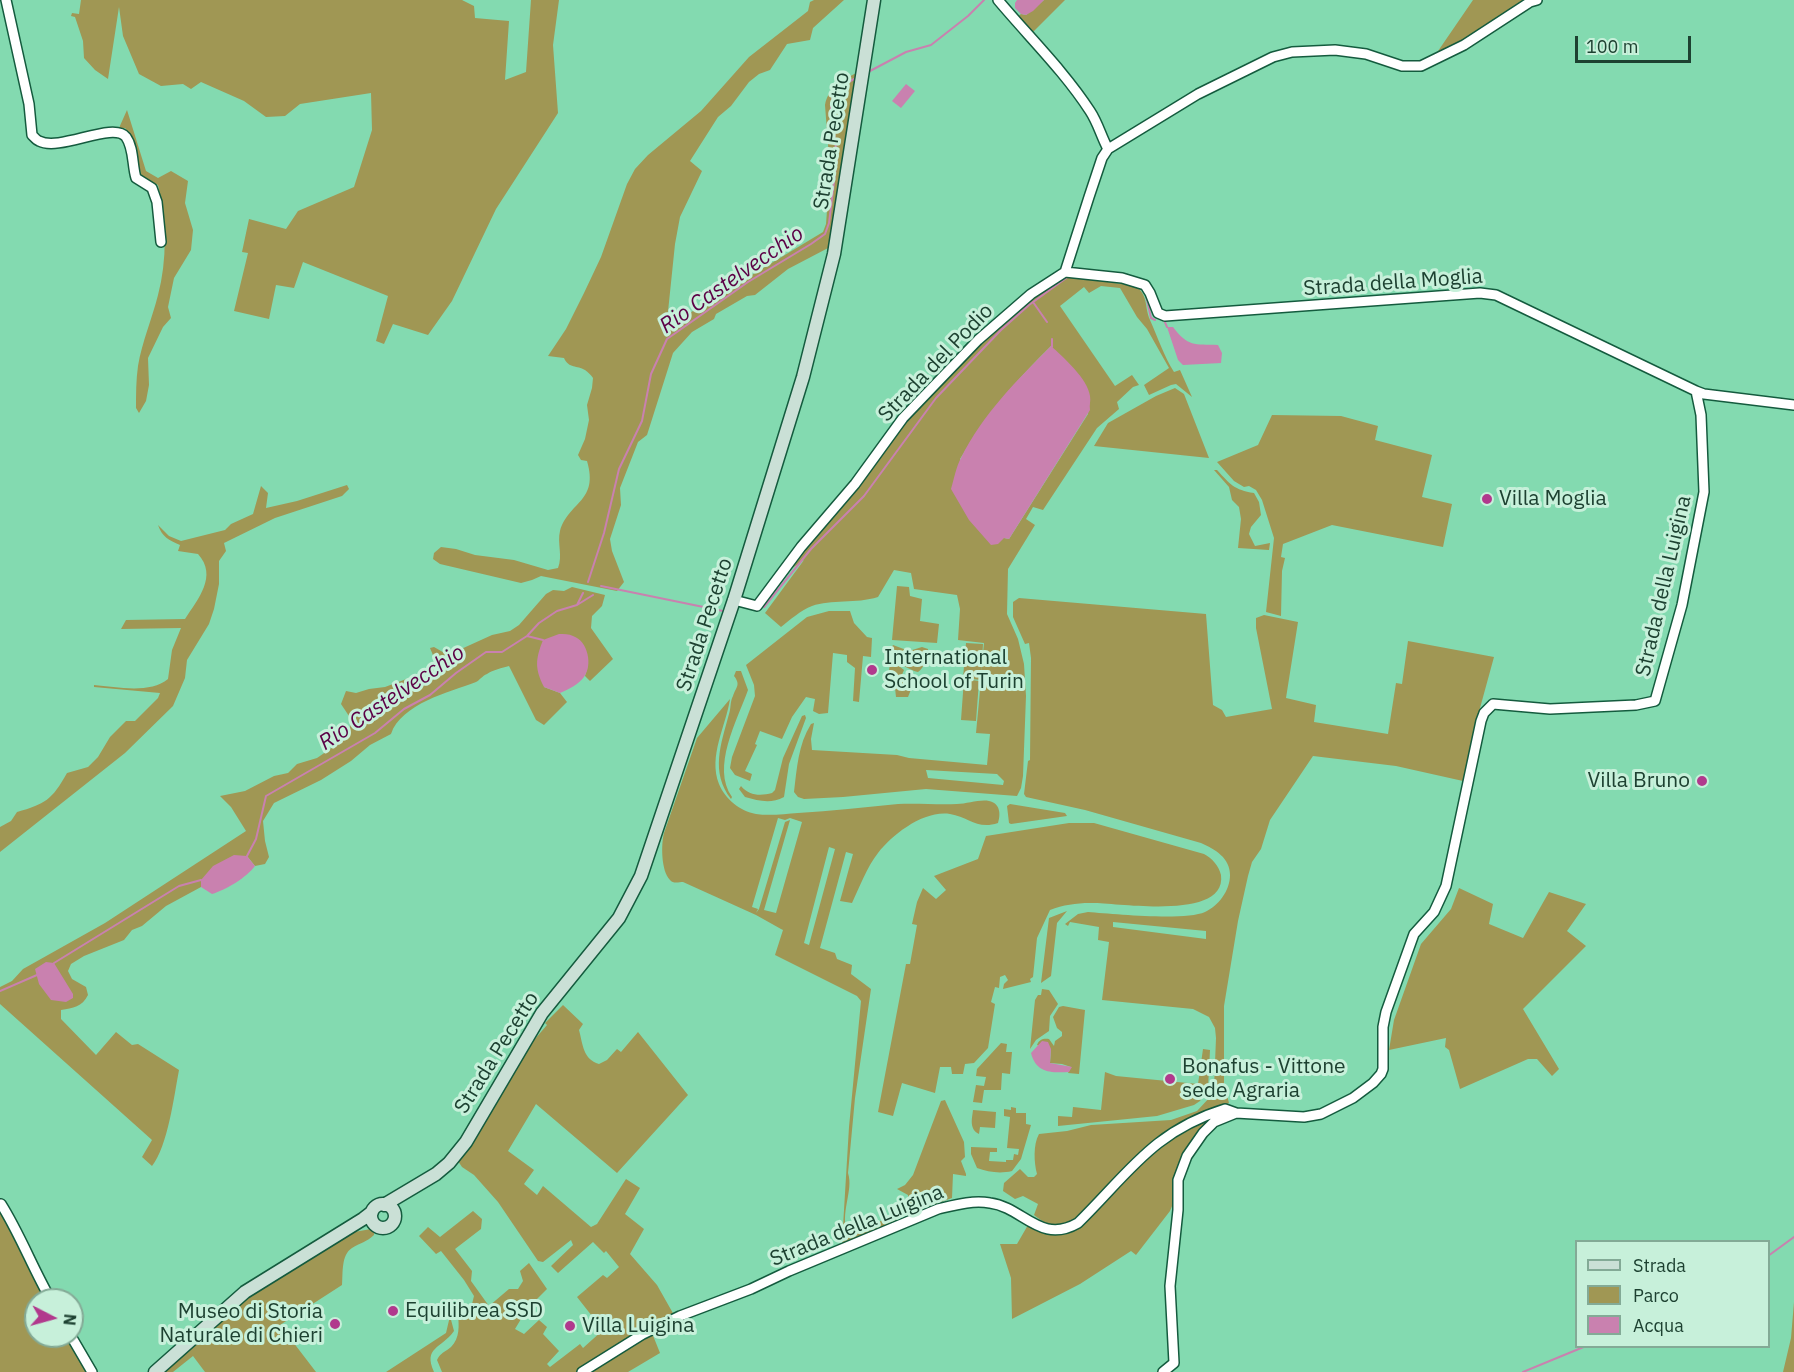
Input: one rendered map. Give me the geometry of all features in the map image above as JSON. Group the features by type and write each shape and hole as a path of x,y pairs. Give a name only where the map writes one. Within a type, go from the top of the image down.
{"main road":[{"name":"Strada Pecetto","path":"155,1372 245,1292 363,1219 377,1206 384,1205 436,1174 449,1163 466,1142 542,1013 604,938 632,896 649,855 734,600 801,386 834,254 874,0"},
{"name":"Strada Pecetto","path":"343,1230 375,1226 389,1227 394,1221 401,1200 412,1188"},
{"path":"384,1205 391,1208 395,1214"},
{"path":"372,1212 375,1226"}],"street":[{"path":"6,0 29,104 32,135 39,141 52,143 79,140 111,132 121,133 130,146 136,178 152,188 157,202 161,242"},
{"path":"998,0 1058,68 1089,110 1100,128 1108,149"},
{"path":"1065,272 1102,158 1108,149 1198,94 1274,57 1292,52 1335,50 1366,54 1402,66 1421,66 1464,45 1530,2 1537,0"},
{"name":"Strada del Podio","path":"734,600 757,606 801,547 855,484 903,418 978,340 1031,294 1065,272"},
{"name":"Strada della Moglia","path":"1065,272 1122,279 1145,285 1158,314 1165,316 1480,293 1496,295 1704,394 1794,405"},
{"name":"Strada della Luigina","path":"582,1372 643,1334 680,1316 751,1289 938,1209 959,1204 991,1203 1033,1224 1053,1229 1069,1228 1078,1223 1126,1171 1162,1138 1195,1120 1219,1110 1228,1109 1236,1113 1304,1118 1314,1116 1353,1098 1373,1083 1383,1069 1383,1027 1386,1012 1414,934 1434,912 1446,886 1481,721 1488,708 1493,704 1550,709 1636,705 1655,701 1682,605 1704,492 1701,415 1696,391"},
{"path":"1163,1372 1174,1363 1170,1286 1178,1210 1178,1180 1187,1156 1203,1132 1214,1122 1236,1113"},
{"path":"1,1204 14,1224 27,1256 44,1288"},
{"path":"78,1348 92,1372"}],"green space":[{"path":"81,0 462,0 474,6 475,18 509,21 505,80 526,72 531,0 559,0 553,45 558,113 496,209 452,301 428,335 393,324 384,344 376,341 388,296 303,262 294,288 276,285 269,319 234,311 248,253 242,252 249,219 286,229 298,211 354,187 372,130 371,93 300,104 285,116 266,117 244,101 201,82 191,89 183,84 161,86 139,74 123,36 119,7 108,79 84,58 83,41 75,17 71,16 72,13 79,14"},
{"path":"844,0 813,28 810,40 787,44 770,70 759,74 749,82 731,106 718,117 690,161 702,171 680,217 666,331 697,308 823,232 826,224 830,171 825,105 833,88 860,71 830,247 788,269 755,295 747,296 716,314 714,319 692,332 673,353 647,435 638,442 620,488 621,505 610,539 612,551 624,582 617,591 541,576 521,583 440,564 433,559 434,553 441,547 475,555 514,560 548,570 558,568 560,531 564,521 586,493 589,485 590,475 587,461 581,460 578,455 585,439 589,420 587,405 593,378 582,368 568,364 564,358 548,356 566,329 601,257 627,184 635,169 648,155 701,111 749,57 808,11 810,2"},
{"path":"1044,0 1065,0 1031,34 1017,17 1021,14 1026,15"},
{"path":"1473,0 1528,0 1463,44 1436,54"},
{"path":"127,110 146,171 158,178 171,171 188,181 185,203 193,230 191,250 174,278 168,307 171,318 163,327 148,358 149,385 146,401 139,413 136,408 138,366 161,282 164,226 158,185 142,177 129,133 125,128 119,128"},
{"path":"1063,276 1136,286 1145,298 1148,315 1167,360 1174,372 1180,370 1192,397 1176,384 1149,395 1144,385 1169,368 1120,288 1101,286 1089,293 1084,287 1060,306 1115,386 1132,375 1139,385 1133,387 1117,402 1119,409 1097,428 1043,510 1033,507 1026,519 1035,525 1008,569 1007,614 1018,639 1024,664 1026,696 1021,788 1017,796 926,789 843,797 804,799 798,797 794,792 799,757 803,740 811,724 814,723 811,739 812,750 897,755 987,765 990,734 976,733 981,680 963,678 966,643 983,644 981,676 984,643 958,640 960,609 957,595 914,589 911,573 894,570 878,597 812,606 781,627 765,613 804,560 788,571 914,412 984,338 1022,305","holes":["1051,346 1090,397 1088,414 1009,539 1004,538 960,459 1002,400","926,770 997,774 1004,781 1003,785 928,778"]},
{"path":"1175,388 1184,394 1209,458 1094,446 1108,423"},
{"path":"1272,415 1341,416 1378,426 1375,440 1432,455 1422,497 1452,504 1443,547 1332,525 1283,544 1281,557 1285,558 1282,571 1281,616 1266,612 1274,538 1262,500 1256,490 1234,481 1217,462 1258,445"},
{"path":"1214,470 1217,470 1237,488 1254,493 1259,502 1261,515 1251,527 1249,534 1255,546 1270,543 1269,550 1238,548 1241,519 1239,507 1232,500 1229,487"},
{"path":"347,485 349,489 342,496 275,518 224,543 226,551 219,561 219,584 214,609 209,624 187,660 185,678 173,706 125,753 0,852 0,827 11,821 17,812 47,800 67,773 88,767 98,757 110,737 126,721 135,721 158,698 160,693 94,687 94,685 143,688 161,684 168,679 172,650 181,628 121,629 126,620 185,619 204,587 206,571 204,562 198,554 178,551 180,545 166,538 158,525 169,536 181,541 225,530 231,524 253,514 261,486 268,493 266,508"},
{"path":"897,586 909,587 910,596 922,599 920,621 939,624 937,643 892,640"},
{"path":"572,587 605,595 602,606 592,616 591,628 613,659 590,681 585,676 588,665 544,687 560,693 567,702 544,725 536,720 509,666 415,707 396,724 391,734 370,745 351,761 321,780 274,803 263,821 269,857 265,864 255,866 247,856 201,880 201,887 166,906 142,926 132,930 124,940 84,956 71,964 68,971 72,979 86,987 88,995 73,1008 61,1010 61,1019 96,1055 116,1032 132,1045 138,1044 179,1070 166,1134 158,1157 152,1166 142,1157 152,1140 0,1004 0,987 12,981 23,969 105,923 246,831 231,807 220,796 245,791 274,776 288,773 297,764 317,758 349,736 351,719 341,704 346,691 356,693 385,687 425,672 434,667 435,660 430,648 434,647 448,655 492,635 510,631 519,625 546,594 553,590 564,591"},
{"path":"1019,598 1206,614 1213,705 1222,710 1226,717 1272,709 1256,628 1256,618 1264,615 1298,622 1286,698 1316,705 1314,722 1388,734 1396,683 1402,684 1408,641 1494,657 1463,781 1396,766 1313,756 1270,820 1261,849 1252,862 1248,876 1224,1006 1224,1084 1229,1103 1185,1120 1159,1137 1072,1222 1056,1225 1048,1224 1034,1215 1038,1204 1023,1196 1015,1199 1003,1191 1004,1183 1020,1169 1028,1177 1034,1177 1037,1174 1035,1154 1039,1134 1067,1131 1091,1125 1171,1120 1197,1111 1211,1096 1214,1088 1216,1038 1215,1028 1209,1017 1193,1009 1102,1000 1109,942 1098,940 1099,927 1070,922 1068,926 1065,924 1078,914 1088,912 1166,916 1195,915 1214,906 1222,897 1228,887 1230,875 1225,859 1201,843 1085,810 1026,797 1024,794 1030,760 1031,658 1029,643 1025,644 1013,617 1013,602","holes":["1113,922 1206,931 1206,939 1113,927"]},
{"path":"829,611 850,611 854,623 867,637 872,638 871,657 863,656 859,702 853,701 855,668 847,662 847,655 833,653 828,713 819,714 813,711 815,699 806,697 792,717 782,739 760,731 755,744 757,745 745,771 752,774 750,781 735,775 730,768 732,757 755,696 754,685 746,665 807,617"},
{"path":"893,645 909,651 922,647 928,649 924,665 918,672 905,667 892,654 890,650"},
{"path":"890,663 895,663 904,670 901,677 903,683 912,687 908,697 896,697 895,688 887,687"},
{"path":"736,671 741,671 748,690 725,758 724,772 731,799 721,779 719,758 731,700 737,686 734,676"},
{"path":"964,679 979,681 976,721 961,720"},
{"path":"730,699 719,741 716,773 719,784 729,799 744,810 756,814 782,814 898,804 961,804 982,801 993,802 997,806 998,823 991,825 979,824 950,814 940,814 920,820 901,831 878,853 867,870 852,903 840,901 853,854 846,852 820,948 835,953 837,959 852,965 851,974 871,989 855,1098 848,1173 849,1187 845,1219 848,1236 896,1214 909,1204 908,1195 897,1189 905,1185 913,1175 941,1101 945,1100 964,1142 965,1157 961,1161 966,1176 953,1174 952,1198 907,1214 876,1230 842,1243 849,1127 861,1001 857,996 775,955 783,930 756,915 683,882 673,882 667,876 662,857 664,833 697,738","holes":["778,818 785,820 790,818 802,822 776,913 764,910 790,820 785,822 759,909 756,913 758,909 752,907","829,847 835,849 809,945 804,943"]},
{"path":"805,715 806,718 789,764 784,797 760,801 745,797 739,789 741,786 748,792 759,795 772,793 775,790 783,758 802,716"},
{"path":"1010,804 1065,813 1067,816 1011,824 1007,806"},
{"path":"1069,823 1094,823 1204,854 1215,863 1220,872 1218,890 1207,899 1189,904 1144,906 1085,903 1050,910 1037,938 1031,982 1003,989 1008,980 1005,975 1000,977 999,988 995,987 991,1002 995,1004 988,1048 974,1063 965,1064 963,1074 952,1074 951,1067 940,1067 935,1093 902,1083 893,1116 878,1112 906,964 910,964 917,925 912,924 923,888 936,899 946,890 934,876 978,859 986,836"},
{"path":"1459,888 1493,904 1489,924 1523,938 1549,892 1586,904 1567,931 1586,946 1523,1009 1559,1069 1552,1076 1537,1059 1528,1059 1460,1089 1449,1050 1445,1047 1446,1038 1389,1050 1394,1020 1421,944 1451,909"},
{"path":"1067,911 1057,923 1051,976 1041,983 1049,918"},
{"path":"1042,989 1049,990 1058,1004 1050,1016 1049,1031 1036,1040 1030,1049 1035,1000 1038,995 1041,995"},
{"path":"563,1005 583,1024 579,1030 583,1046 587,1055 594,1062 599,1064 607,1060 617,1049 621,1052 638,1032 688,1095 617,1173 536,1104 508,1151 534,1170 524,1184 537,1195 543,1186 591,1227 597,1224 626,1179 640,1188 625,1214 644,1229 630,1254 657,1285 674,1315 644,1329 577,1372 442,1372 437,1360 456,1340 458,1314 472,1304 474,1296 441,1251 436,1254 419,1236 428,1227 440,1237 473,1211 482,1219 481,1229 455,1249 472,1271 471,1281 489,1306 509,1289 518,1289 523,1281 520,1271 529,1263 547,1289 527,1309 515,1329 524,1334 539,1320 547,1327 543,1334 559,1351 547,1364 550,1367 580,1344 583,1348 603,1330 577,1297 603,1275 607,1278 619,1267 606,1251 604,1253 593,1242 558,1273 551,1266 573,1245 571,1240 543,1262 538,1261 498,1202 458,1161 522,1054 547,1025 545,1023"},
{"path":"1059,1007 1085,1010 1079,1074 1068,1073 1071,1067 1050,1063 1051,1049 1037,1045 1040,1040 1049,1039 1054,1046 1055,1041 1062,1036 1053,1017"},
{"path":"1001,1043 1007,1044 1006,1052 1012,1052 1010,1074 1002,1073 1001,1090 984,1090 982,1103 973,1102 976,1085 984,1086 986,1077 976,1076 977,1069"},
{"path":"1203,1049 1210,1050 1208,1088 1200,1101 1194,1105 1157,1116 1058,1126 1058,1116 1072,1117 1073,1107 1101,1110 1105,1072 1116,1076 1198,1084"},
{"path":"1011,1107 1016,1108 1016,1113 1026,1113 1026,1124 1031,1125 1021,1159 1012,1171 994,1172 977,1168 971,1154 971,1147 997,1148 997,1152 990,1152 989,1161 1006,1162 1006,1160 1013,1160 1014,1154 1018,1155 1019,1149 1007,1148 1010,1117 1004,1116 1004,1109 1011,1110"},
{"path":"973,1110 996,1112 995,1128 980,1127 979,1134 976,1132 972,1124"},
{"path":"1206,1118 1211,1123 1185,1154 1170,1211 1136,1255 1131,1251 1080,1284 1012,1319 1011,1278 1000,1244 1017,1244 1028,1225 1070,1230 1163,1144"},
{"path":"0,1208 43,1288 24,1288 24,1348 74,1348 89,1372 0,1372"},
{"path":"371,1229 374,1235 348,1251 343,1265 342,1285 280,1325 316,1372 205,1372 193,1356 173,1372 159,1372 230,1310 265,1283 343,1234"},
{"path":"1794,1302 1794,1372 1783,1372 1791,1338"},
{"path":"450,1316 454,1331 432,1353 431,1364 434,1372 386,1372 446,1333"},
{"path":"652,1333 660,1353 628,1372 590,1372"}],"water":[{"path":"1017,0 1044,0 1026,15 1021,14 1015,8"},
{"path":"906,84 915,91 901,108 892,101"},
{"path":"1167,327 1173,327 1183,338 1192,343 1218,345 1222,353 1221,363 1183,365 1178,360"},
{"path":"1051,346 1085,383 1090,396 1090,410 1009,539 1004,538 998,544 991,545 969,520 951,489 956,469 970,442 990,412"},
{"path":"559,634 570,635 578,639 588,654 587,672 582,680 560,693 544,687 537,664 543,640"},
{"path":"234,855 247,856 255,866 242,879 218,892 212,894 201,887 201,880 213,866"},
{"path":"46,962 54,963 73,994 73,998 66,1002 51,1000 39,984 35,969"},
{"path":"1042,1041 1048,1042 1051,1049 1050,1063 1072,1067 1069,1072 1050,1072 1037,1065 1031,1053"}],"waterway":[{"name":"Rio Castelvecchio","path":"870,71 906,52 931,45 968,16 984,0"},
{"name":"Rio Castelvecchio","path":"588,582 604,533 619,469 642,421 651,374 667,339 748,282 825,234 829,223 837,157 831,108 833,95 843,85 856,78"},
{"path":"764,607 811,549 864,496 936,398 1001,330 1029,305 1069,276"},
{"path":"1146,295 1151,318 1155,320"},
{"path":"1033,302 1047,322"},
{"path":"1164,320 1167,327"},
{"path":"1052,339 1052,347"},
{"path":"601,586 723,611"},
{"name":"Rio Castelvecchio","path":"247,856 256,839 266,796 375,733 404,709 430,695 486,652 502,652 527,636 539,623 557,611 577,605 583,593"},
{"path":"577,605 593,595"},
{"path":"527,636 543,640"},
{"name":"Rio Castelvecchio","path":"54,963 179,886 201,880"},
{"name":"Rio Castelvecchio","path":"0,991 37,975"},
{"path":"1770,1255 1794,1237"},
{"path":"1523,1372 1581,1348"}],"place":[{"name":"Villa Moglia","path":"1487,499"},
{"name":"International School of Turin","path":"872,670"},
{"name":"Villa Bruno","path":"1702,781"},
{"name":"Bonafus - Vittone sede Agraria","path":"1170,1079"},
{"name":"Equilibrea SSD","path":"393,1311"},
{"name":"Museo di Storia Naturale di Chieri","path":"335,1324"},
{"name":"Villa Luigina","path":"570,1326"}]}
